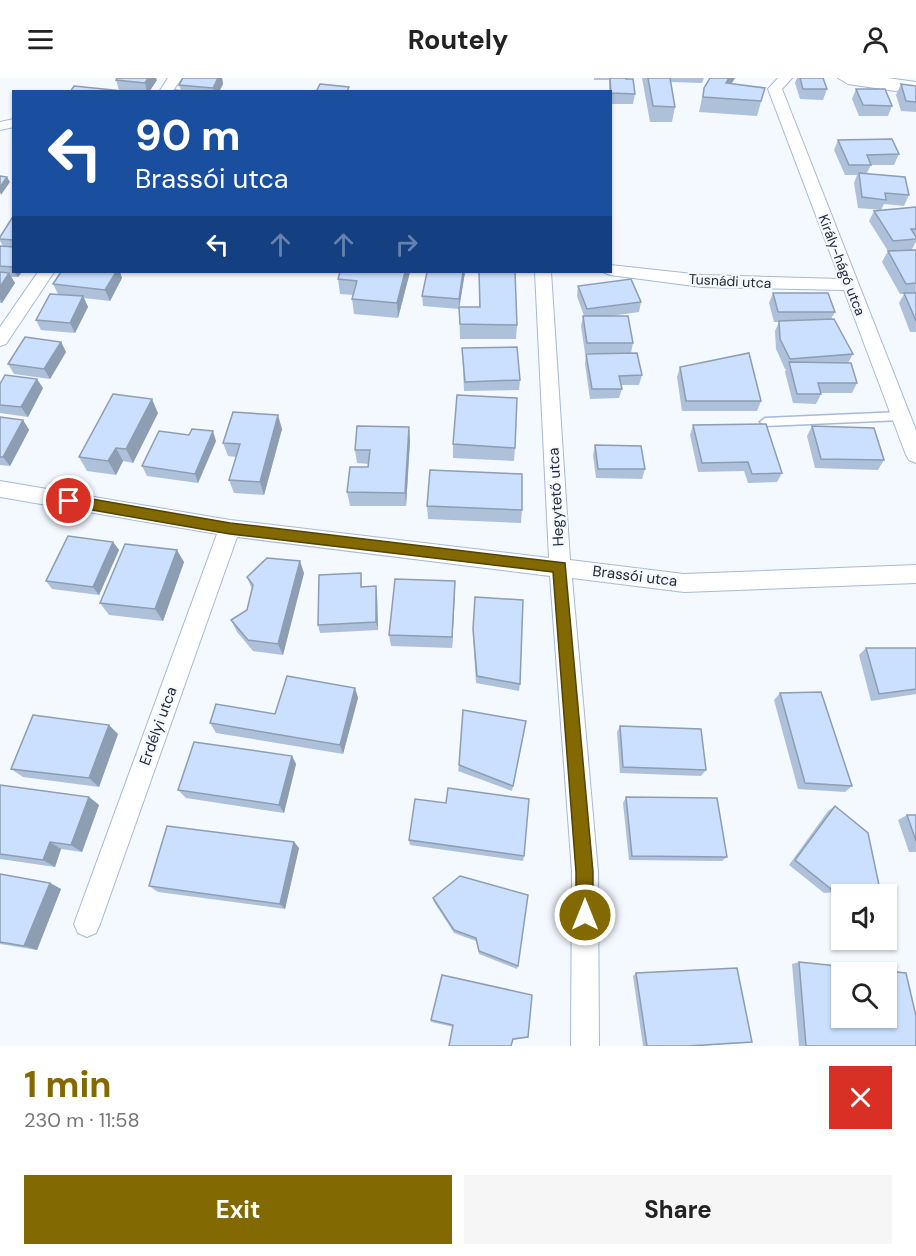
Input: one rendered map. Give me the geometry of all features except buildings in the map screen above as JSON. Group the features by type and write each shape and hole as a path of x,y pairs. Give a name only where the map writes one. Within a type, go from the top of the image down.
{"street":[{"name":"Király-hágó utca","path":"785,78 775,89 916,455"},
{"path":"848,78 908,84"},
{"name":"Tusnádi utca","path":"612,270 702,281 850,285"},
{"path":"0,340 45,273"},
{"name":"Hegytető utca","path":"543,273 560,567 585,872 585,1046"},
{"name":"Brassói utca","path":"0,489 230,528 684,583 916,574"},
{"name":"Erdélyi utca","path":"87,924 230,528"}],"lane":[{"path":"765,422 901,416"}],"route":[{"path":"69,501 230,528 560,567 585,872 585,915"}]}
